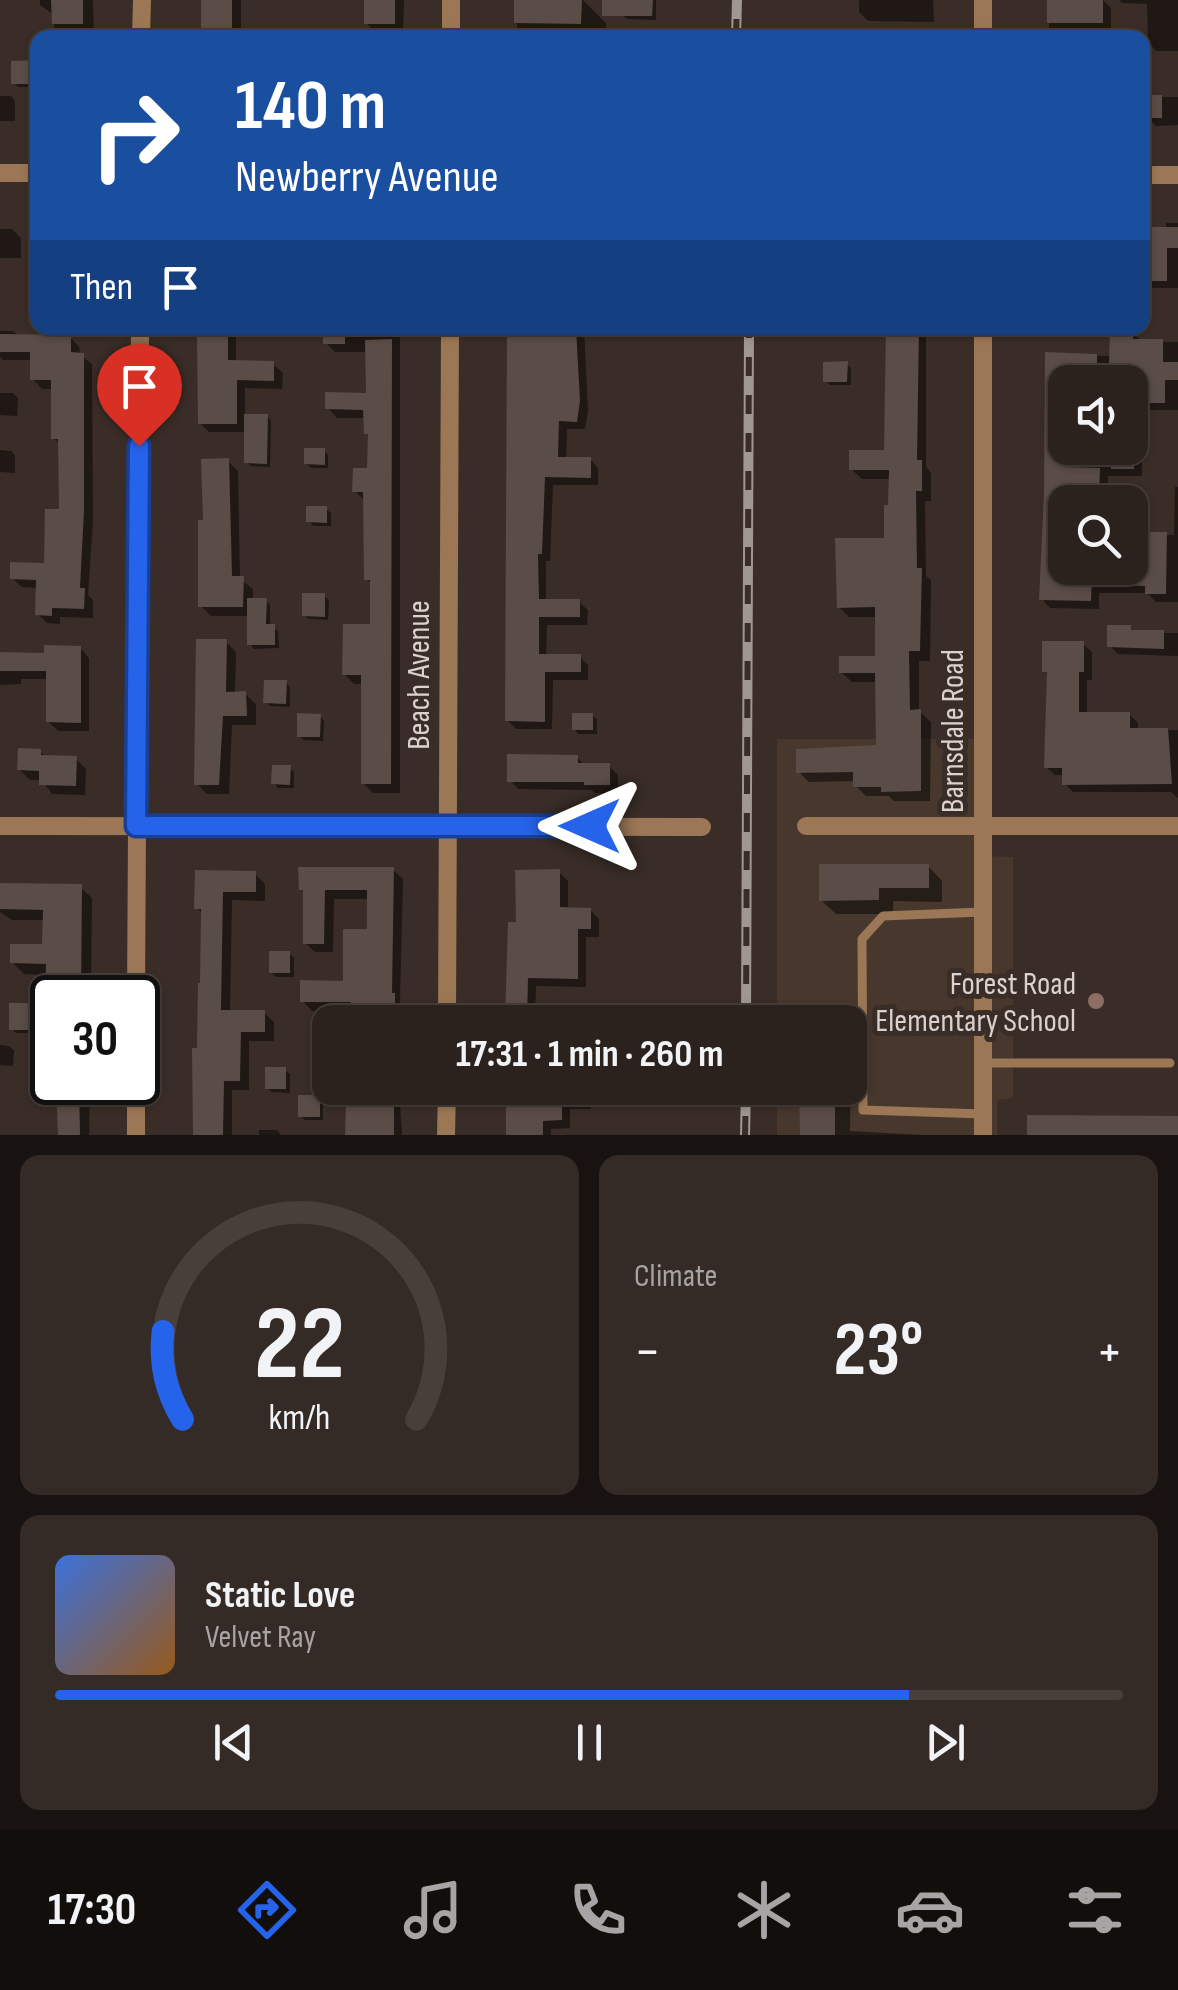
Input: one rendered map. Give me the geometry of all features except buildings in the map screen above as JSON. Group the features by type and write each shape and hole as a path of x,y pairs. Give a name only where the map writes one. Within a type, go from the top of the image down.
{"street":[{"path":"142,0 142,30"},
{"path":"451,0 451,30"},
{"path":"983,0 984,30"},
{"path":"0,173 30,172"},
{"path":"1150,175 1178,175"},
{"path":"136,975 140,335"},
{"name":"Beach Avenue","path":"447,1005 450,335"},
{"name":"Barnsdale Road","path":"983,1135 984,335"},
{"path":"0,826 702,827"},
{"path":"806,826 1178,826"},
{"path":"136,1105 136,1135"},
{"path":"446,1105 446,1135"}],"lane":[{"path":"982,912 883,916 862,938 862,958 863,1110 983,1114"},
{"path":"983,1063 1170,1064"}],"shaded area":[{"path":"777,739 985,739 986,856 1013,857 1013,1098 997,1100 997,1135 777,1135 777,1105 867,1105 867,1005 777,1005"}],"railway":[{"path":"736,30 737,0"},
{"path":"746,1005 749,335"},
{"path":"745,1135 746,1105"}],"place":[{"name":"Forest Road Elementary School","path":"1096,1001"}],"route":[{"path":"139,446 136,826 590,826"}]}
